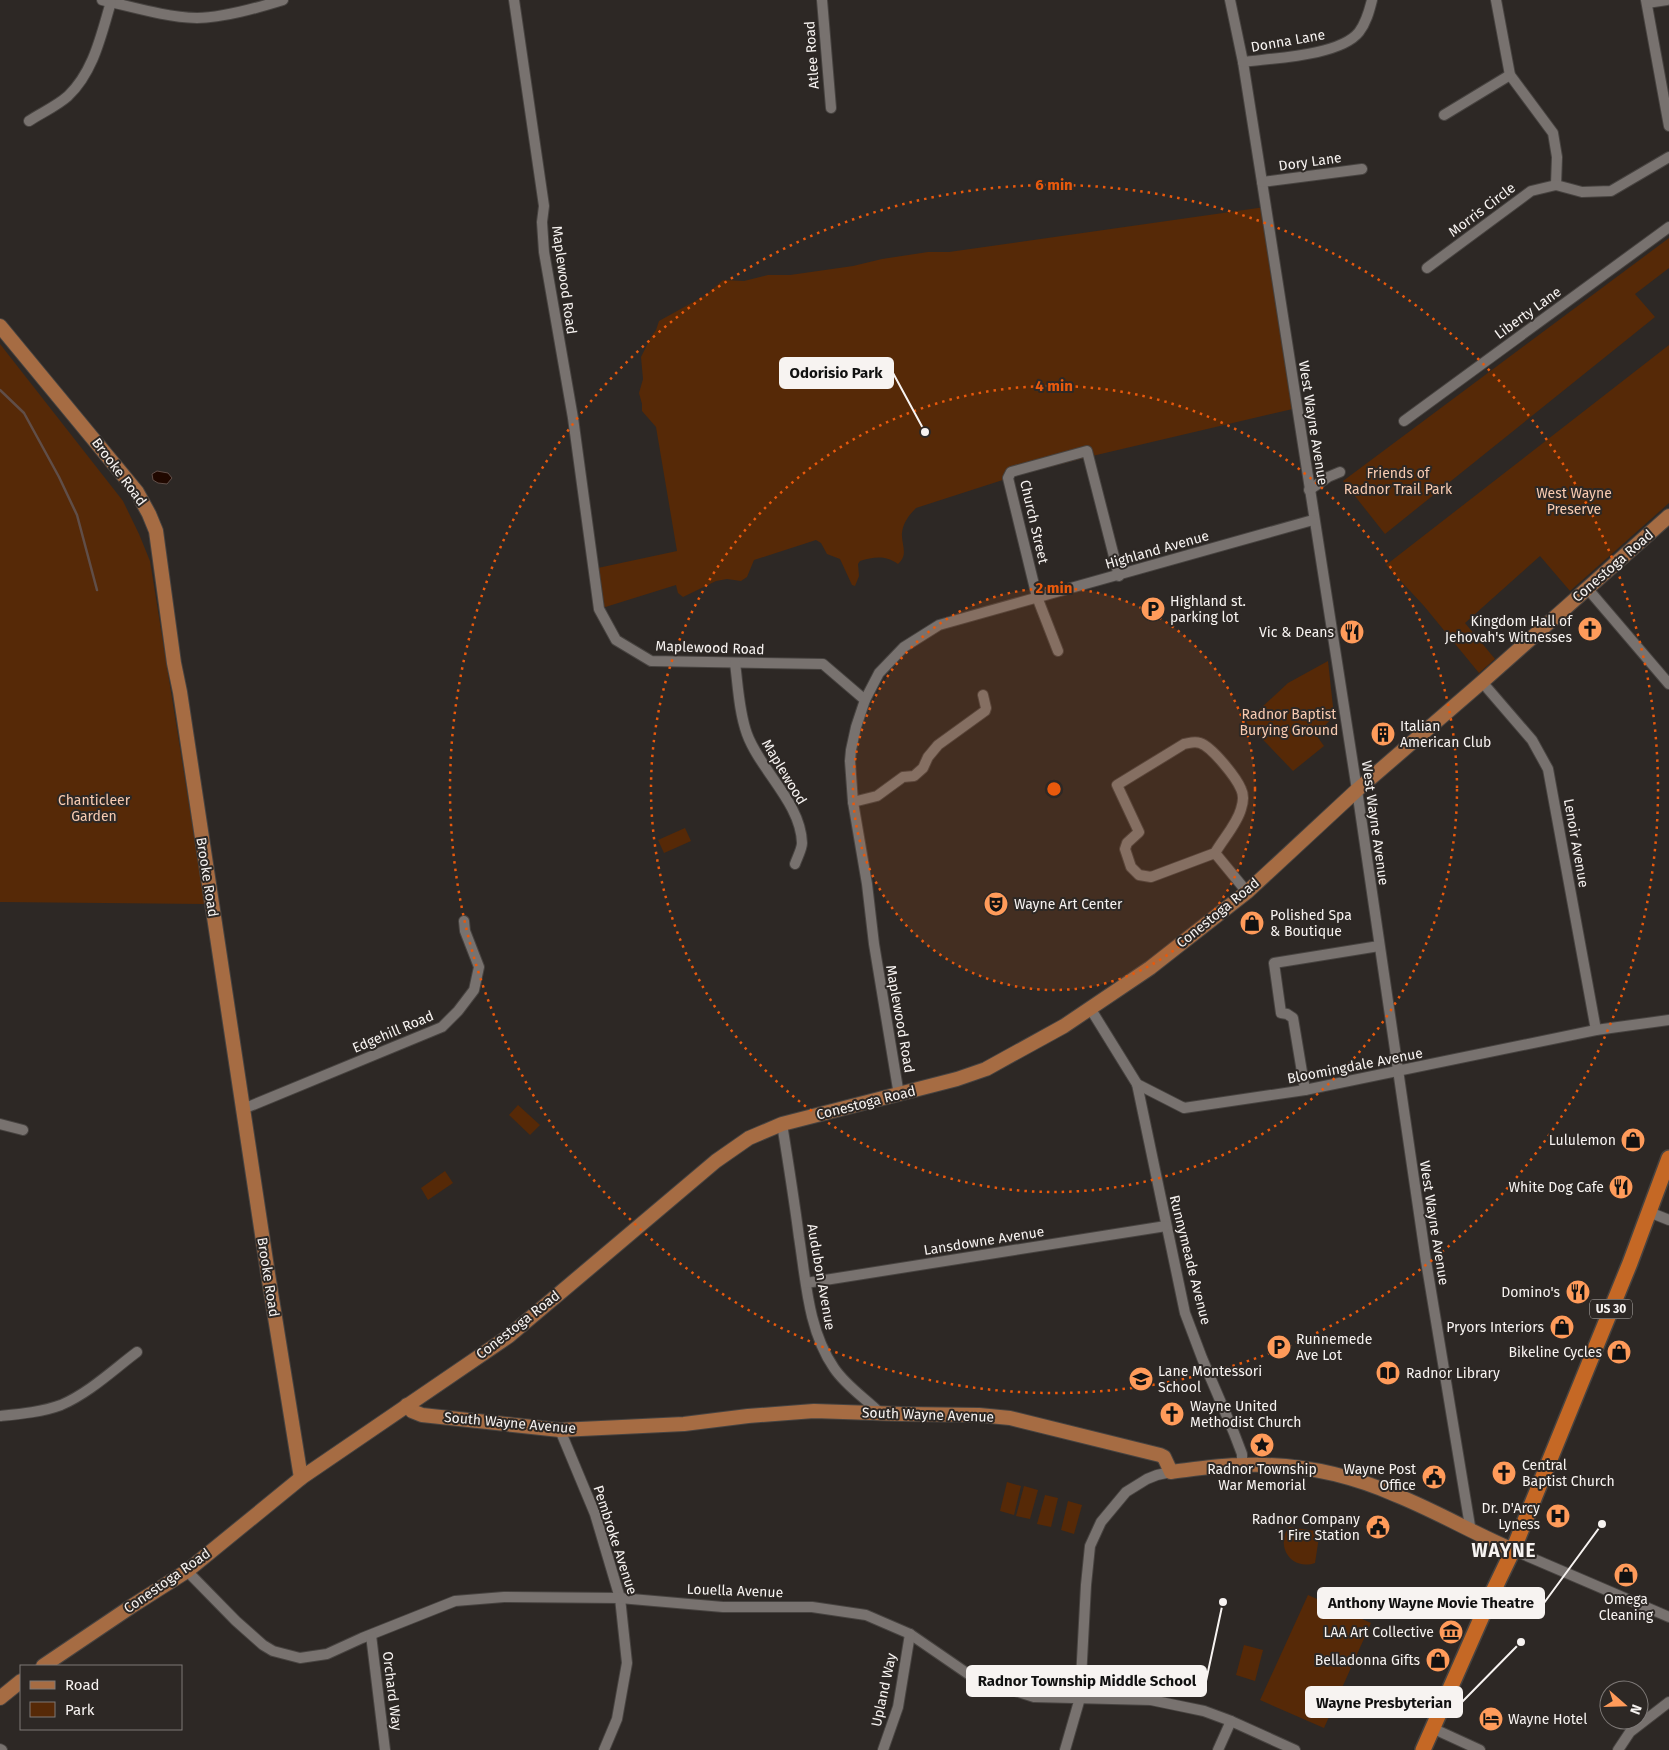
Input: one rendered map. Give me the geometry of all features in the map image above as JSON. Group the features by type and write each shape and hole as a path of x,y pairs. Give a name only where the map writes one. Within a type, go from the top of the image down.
{"highway":[{"name":"US 30","path":"1423,1750 1513,1550 1669,1158"}],"main road":[{"name":"Brooke Road","path":"0,326 137,492 156,531 174,663 180,692 278,1342 301,1478"},
{"name":"Conestoga Road","path":"44,1665 132,1606 187,1572 301,1478 509,1336 729,1151 760,1133 782,1124 957,1079 986,1069 1064,1026 1150,968 1247,892 1357,790 1587,588 1667,522"},
{"name":"South Wayne Avenue","path":"407,1405 412,1411 422,1415 560,1430 684,1424 748,1416 814,1411 979,1415 1010,1418 1160,1455 1164,1457 1171,1472"},
{"path":"1171,1472 1242,1465 1301,1467 1354,1480 1396,1495 1471,1532 1513,1550"},
{"path":"0,1698 20,1683"}],"street":[{"path":"29,122 68,97 86,73 95,55 106,1 165,14 198,18 223,15 283,0"},
{"name":"Maplewood Road","path":"514,0 544,206 542,222 544,252 573,418 599,609 616,640 651,661 823,664 865,700 856,726 851,750 853,802 899,1094"},
{"name":"Atlee Road","path":"822,0 831,108"},
{"name":"West Wayne Avenue","path":"1230,0 1243,62 1262,182 1313,520 1357,790 1426,1261 1471,1532"},
{"name":"Donna Lane","path":"1243,62 1325,51 1340,45 1358,34 1368,16 1372,0"},
{"path":"1496,0 1510,75 1552,133 1557,157 1556,185"},
{"path":"1667,0 1647,2 1669,126"},
{"path":"1444,115 1510,75"},
{"name":"Morris Circle","path":"1427,268 1531,191 1556,185 1582,192 1611,191 1669,157"},
{"name":"Dory Lane","path":"1262,182 1362,169"},
{"name":"Liberty Lane","path":"1404,420 1669,227"},
{"name":"Church Street","path":"1058,651 1037,597 1008,478 1011,472 1087,451 1119,576"},
{"path":"1309,490 1328,477 1340,472"},
{"name":"Highland Avenue","path":"865,700 879,673 904,647 939,625 1313,520"},
{"path":"1587,588 1669,684"},
{"name":"Maplewood","path":"735,663 742,718 747,734 753,748 790,805 797,824 802,844 795,864"},
{"name":"Lenoir Avenue","path":"1482,682 1532,740 1548,768 1596,1030"},
{"path":"853,802 877,796 902,778 914,776 923,768 928,756 938,745 984,711 986,708 983,695"},
{"path":"1192,742 1202,743 1221,760 1242,792 1239,814 1215,853 1151,877 1139,875 1135,872 1125,849 1127,843 1140,832 1117,785 1184,744 1192,742"},
{"path":"1215,853 1247,892"},
{"name":"Edgehill Road","path":"243,1109 442,1027 458,1011 474,990 479,967 464,921"},
{"path":"1305,1090 1292,1018 1287,1014 1281,1013 1274,963 1379,946"},
{"path":"1090,1008 1137,1084"},
{"name":"Bloomingdale Avenue","path":"1137,1084 1184,1108 1305,1090 1596,1030 1669,1020"},
{"name":"Runnymeade Avenue","path":"1137,1084 1186,1313 1202,1358 1242,1454 1242,1465"},
{"path":"0,1124 23,1130"},
{"name":"Audubon Avenue","path":"782,1124 816,1336 834,1368 847,1384 880,1413"},
{"path":"1649,1212 1669,1220"},
{"name":"Lansdowne Avenue","path":"806,1283 1166,1226"},
{"path":"0,1416 35,1412 61,1404 90,1388 137,1352"},
{"name":"Pembroke Avenue","path":"560,1430 595,1514 620,1598 627,1664 617,1719 604,1750"},
{"path":"1065,1750 1080,1698 1090,1546 1101,1522 1126,1492 1147,1479 1171,1472"},
{"path":"1513,1550 1669,1617"},
{"name":"Louella Avenue","path":"187,1572 263,1645 273,1651 300,1658 327,1654 455,1601 504,1597 620,1598 723,1607 812,1607 866,1615 910,1634 974,1678 1034,1697 1151,1700 1204,1711 1296,1750"},
{"name":"Upland Way","path":"883,1750 898,1707 910,1634"},
{"name":"Orchard Way","path":"371,1635 385,1750"},
{"path":"1618,1750 1630,1732 1669,1702"},
{"path":"1218,1750 1231,1721"},
{"path":"1432,1728 1480,1750"}],"green space":[{"path":"1265,207 1297,408 1088,457 1012,477 916,508 907,519 903,529 904,553 901,561 898,564 889,559 879,558 860,561 858,564 859,576 855,586 852,585 840,559 827,554 821,543 816,540 754,560 747,577 741,581 727,579 716,581 683,597 678,593 676,585 599,609 593,569 677,551 656,427 642,411 639,393 643,379 641,357 659,321 706,295 723,280 744,281 768,275 790,275 928,252 949,252"},
{"name":"Friends of Radnor Trail Park","path":"1669,238 1669,268 1635,294 1655,317 1385,534 1343,481"},
{"name":"Chanticleer Garden","path":"0,344 123,501 150,561 205,904 0,902"},
{"name":"West Wayne Preserve","path":"1669,345 1669,503 1570,591 1540,556 1465,623 1495,659 1479,673 1424,606 1386,565"},
{"name":"Radnor Baptist Burying Ground","path":"1328,661 1334,716 1316,735 1324,746 1293,771 1246,722 1288,683"},
{"path":"685,828 691,841 664,853 658,840"},
{"path":"518,1105 540,1125 530,1135 509,1115"},
{"path":"445,1171 453,1183 428,1200 421,1188"},
{"path":"1007,1482 1021,1486 1014,1515 1000,1511"},
{"path":"1024,1486 1038,1490 1030,1519 1016,1516"},
{"path":"1045,1495 1058,1498 1051,1527 1037,1524"},
{"path":"1068,1501 1082,1505 1074,1534 1061,1530"},
{"path":"1289,1527 1315,1531 1319,1528 1323,1531 1323,1535 1319,1537 1315,1563 1306,1565 1299,1563 1288,1555 1284,1542 1285,1534"},
{"path":"1308,1595 1371,1623 1324,1728 1260,1700"},
{"path":"1244,1645 1263,1650 1255,1681 1236,1675"}],"shaded area":[{"path":"157,471 168,473 172,478 167,484 158,483 153,480 152,474"}],"waterway":[{"path":"0,390 24,413 59,477 77,515 97,590"}],"place":[{"name":"Odorisio Park","path":"925,432"},
{"name":"Highland st. parking lot","path":"1153,609"},
{"name":"Kingdom Hall of Jehovah's Witnesses","path":"1590,629"},
{"name":"Vic & Deans","path":"1352,632"},
{"name":"Italian American Club","path":"1383,734"},
{"name":"Wayne Art Center","path":"996,904"},
{"name":"Polished Spa & Boutique","path":"1252,923"},
{"name":"Lululemon","path":"1633,1140"},
{"name":"White Dog Cafe","path":"1621,1187"},
{"name":"Domino's","path":"1578,1292"},
{"name":"Pryors Interiors","path":"1562,1327"},
{"name":"Runnemede Ave Lot","path":"1279,1347"},
{"name":"Bikeline Cycles","path":"1619,1352"},
{"name":"Radnor Library","path":"1388,1373"},
{"name":"Lane Montessori School","path":"1141,1379"},
{"name":"Wayne United Methodist Church","path":"1172,1414"},
{"name":"Radnor Township War Memorial","path":"1262,1445"},
{"name":"Central Baptist Church","path":"1504,1473"},
{"name":"Wayne Post Office","path":"1434,1477"},
{"name":"Dr. D'Arcy Lyness","path":"1558,1516"},
{"name":"Anthony Wayne Movie Theatre","path":"1602,1524"},
{"name":"Radnor Company 1 Fire Station","path":"1378,1527"},
{"name":"Omega Cleaning","path":"1626,1575"},
{"name":"Radnor Township Middle School","path":"1223,1602"},
{"name":"LAA Art Collective","path":"1451,1632"},
{"name":"Wayne Presbyterian","path":"1521,1642"},
{"name":"Belladonna Gifts","path":"1438,1660"},
{"name":"Wayne Hotel","path":"1491,1719"}],"district":[{"name":"WAYNE","path":"1504,1550"}]}
